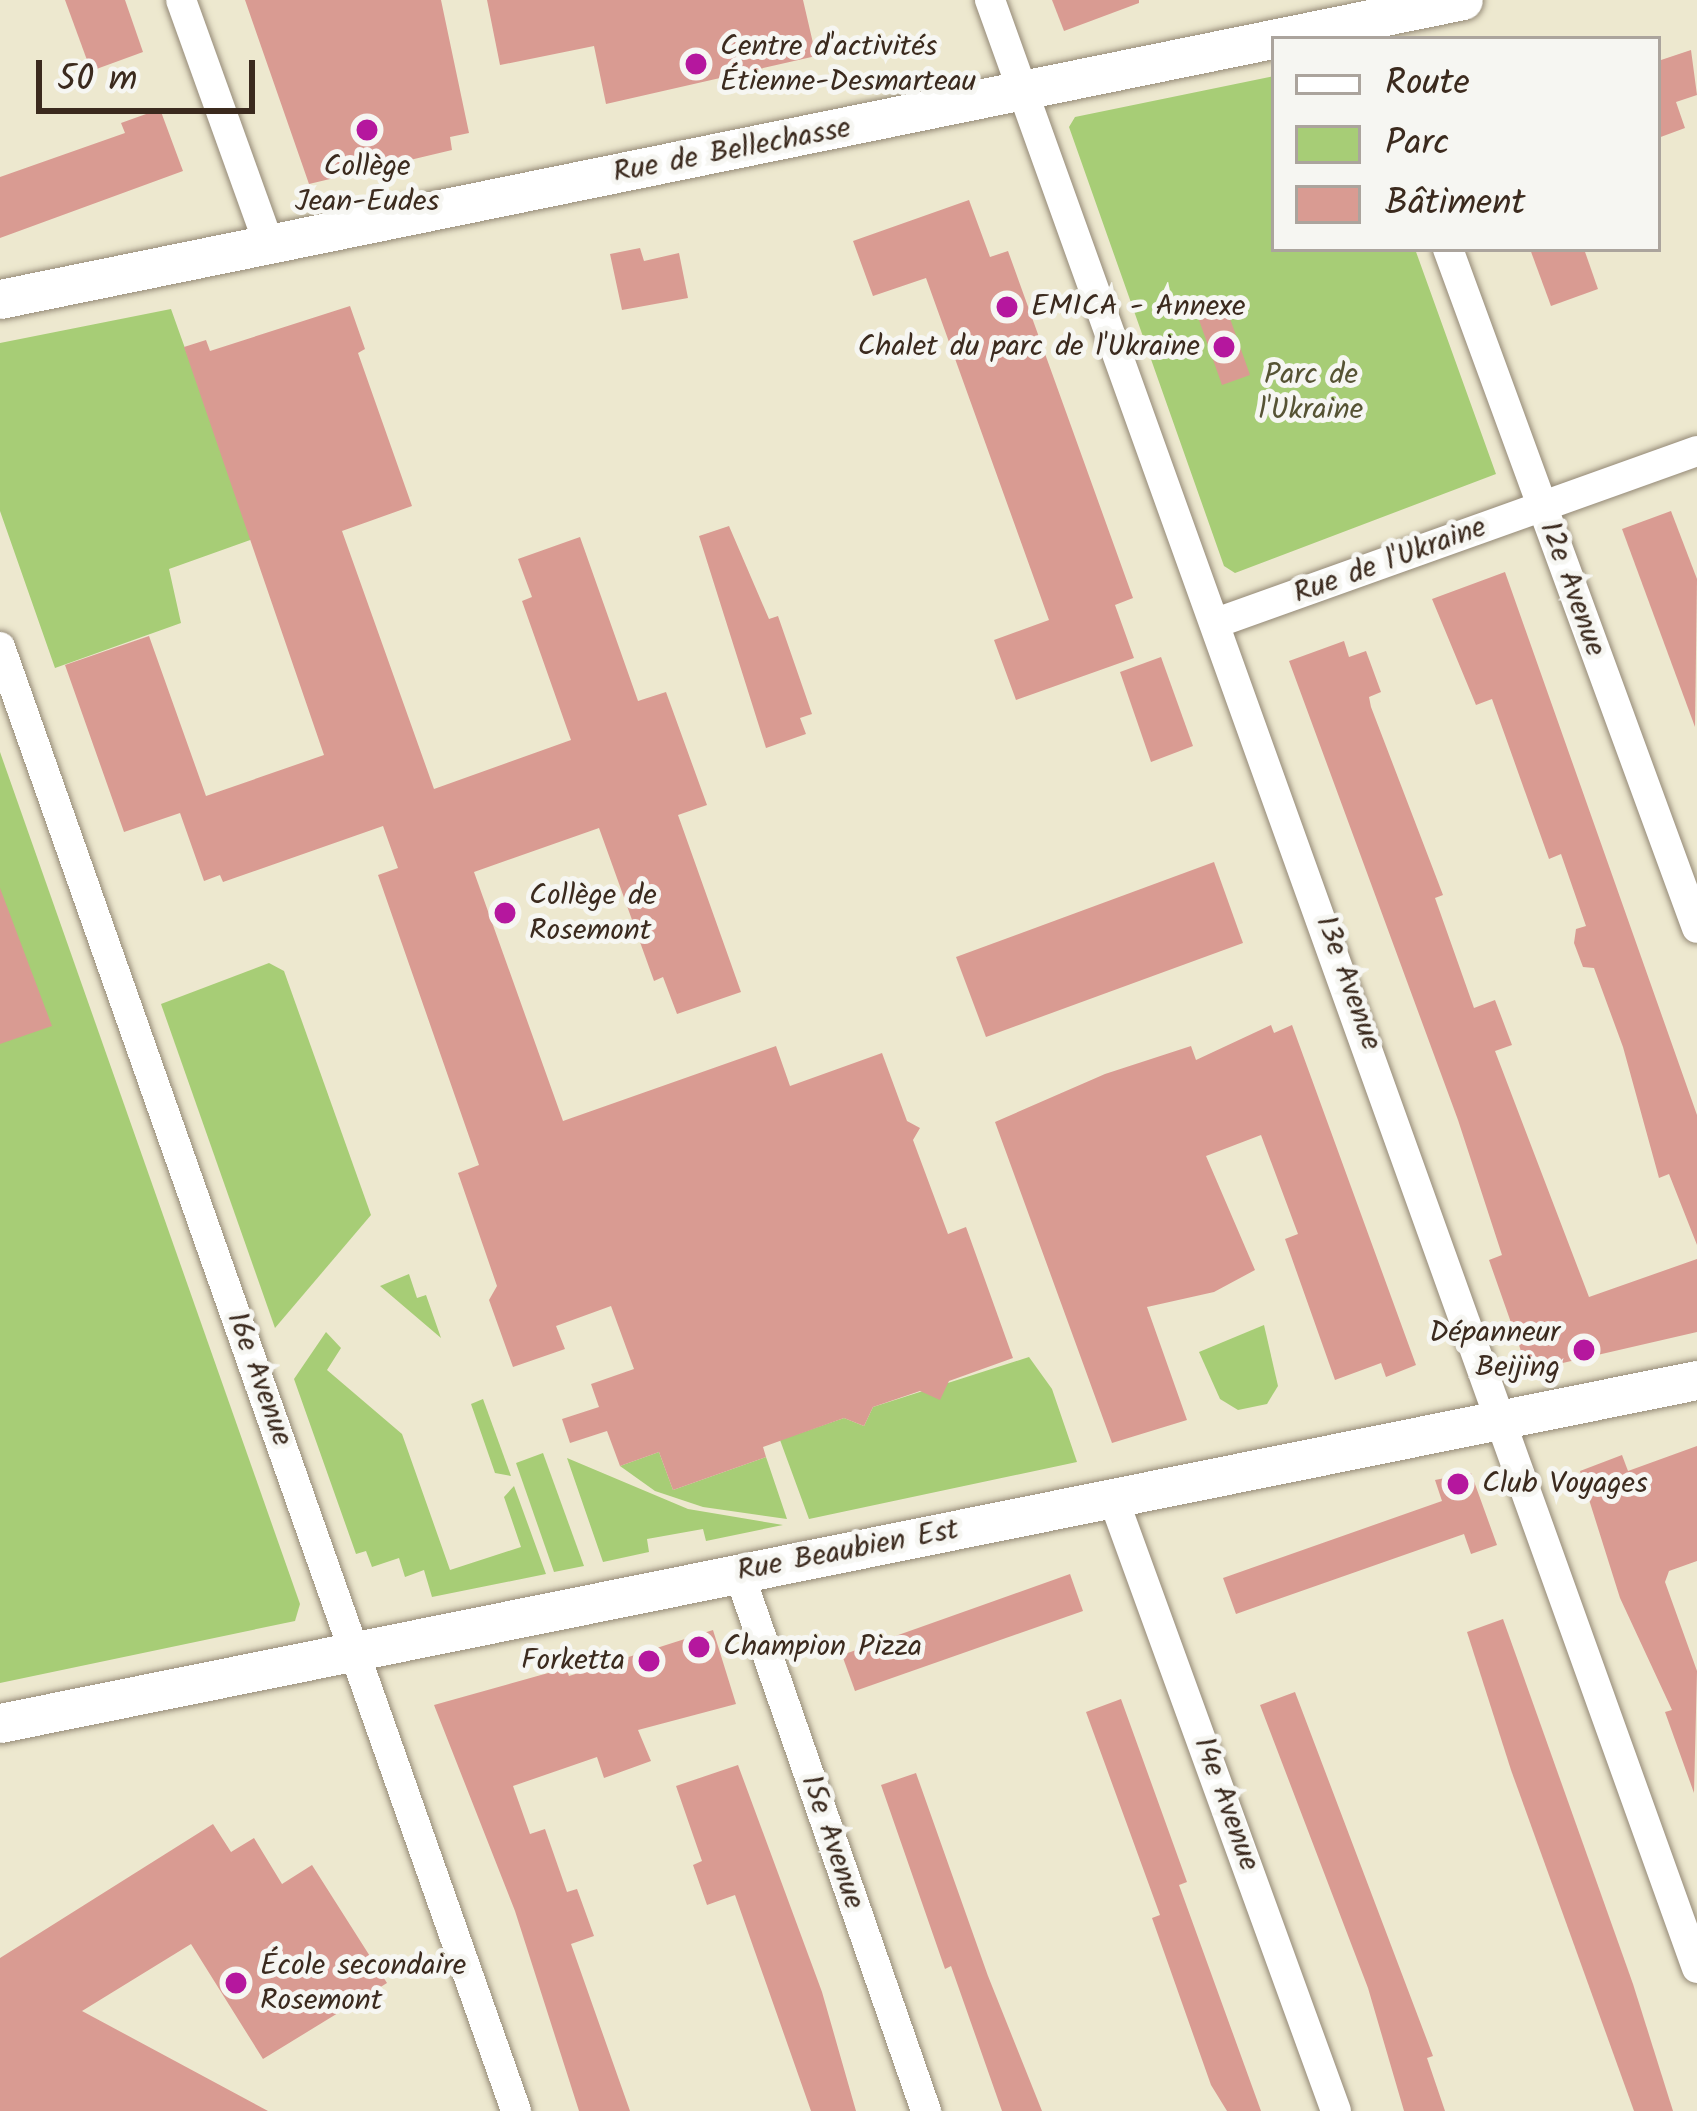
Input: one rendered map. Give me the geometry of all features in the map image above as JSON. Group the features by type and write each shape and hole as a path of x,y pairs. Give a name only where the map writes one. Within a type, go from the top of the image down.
{"street":[{"path":"181,0 269,244"},
{"name":"13e Avenue","path":"991,0 1220,622 1697,1968"},
{"name":"Rue de Bellechasse","path":"1284,36 1463,0"},
{"name":"Rue de Bellechasse","path":"0,299 1271,39"},
{"name":"12e Avenue","path":"1449,252 1697,928"},
{"name":"Rue de l'Ukraine","path":"1220,622 1697,451"},
{"name":"16e Avenue","path":"0,647 517,2111"},
{"name":"Rue Beaubien Est","path":"0,1723 1697,1380"},
{"name":"14e Avenue","path":"1113,1498 1336,2111"},
{"name":"15e Avenue","path":"739,1573 926,2111"}],"green space":[{"name":"Parc de l'Ukraine","path":"1271,77 1271,252 1416,252 1496,474 1235,573 1224,566 1069,127 1075,117"},
{"path":"171,309 253,539 169,569 181,623 55,668 0,511 0,343"},
{"path":"0,752 300,1604 295,1621 0,1683"},
{"path":"269,963 284,971 371,1215 275,1328 161,1004"},
{"path":"409,1274 417,1298 426,1295 441,1338 380,1286"},
{"path":"1264,1325 1278,1386 1267,1404 1238,1410 1220,1399 1199,1352"},
{"path":"326,1332 341,1348 327,1370 402,1434 450,1570 521,1547 504,1497 514,1486 546,1574 432,1597 424,1570 405,1577 399,1558 372,1567 366,1551 356,1554 294,1379"},
{"path":"1029,1357 1052,1389 1077,1462 809,1519 780,1440 844,1418 864,1426 873,1407"},
{"path":"483,1399 511,1476 495,1473 471,1404"},
{"path":"659,1452 673,1490 766,1457 787,1519 703,1507 655,1491 620,1466"},
{"path":"543,1453 584,1566 554,1572 516,1463"},
{"path":"567,1458 688,1509 783,1525 706,1541 703,1529 647,1539 649,1552 603,1562"}],"building":[{"path":"65,0 125,0 143,52 91,71"},
{"path":"245,0 441,0 469,133 450,137 452,150 309,184"},
{"path":"487,0 803,0 816,56 606,104 594,46 500,65"},
{"path":"1052,0 1139,0 1139,3 1064,31"},
{"path":"1691,50 1697,95 1676,102 1685,128 1661,137 1661,60"},
{"path":"160,109 183,171 0,238 0,177 125,133 121,123"},
{"path":"969,200 990,257 1008,251 1133,598 1115,605 1134,658 1016,700 994,640 1049,620 926,278 873,296 853,241"},
{"path":"640,248 644,261 679,253 688,298 622,310 610,254"},
{"path":"1531,252 1585,252 1598,289 1551,306"},
{"path":"350,306 365,349 358,353 412,506 342,531 434,789 571,740 522,601 532,597 518,559 580,537 638,701 666,692 707,805 678,815 741,992 677,1014 663,977 654,981 599,828 474,872 563,1121 776,1046 790,1086 882,1053 907,1121 920,1128 913,1140 948,1234 966,1227 1013,1358 949,1381 940,1400 920,1391 873,1407 864,1426 844,1418 763,1447 766,1457 673,1490 659,1452 620,1466 607,1431 570,1443 562,1419 599,1407 591,1384 634,1369 611,1306 556,1326 565,1349 513,1367 489,1300 497,1286 458,1173 479,1165 378,875 398,868 383,826 223,882 220,875 204,881 180,813 124,832 65,665 149,636 206,796 324,755 184,347 206,340 210,351"},
{"name":"Chalet du parc de l'Ukraine","path":"1227,310 1250,375 1222,385 1199,320"},
{"path":"1671,511 1697,579 1695,727 1622,529"},
{"path":"729,526 769,619 778,616 812,714 800,718 806,734 766,748 699,536"},
{"path":"1505,572 1697,1115 1697,1245 1669,1174 1659,1178 1623,1047 1594,968 1583,967 1574,943 1576,929 1586,926 1561,854 1549,859 1492,699 1476,705 1432,599"},
{"path":"1344,641 1349,657 1366,651 1381,692 1369,697 1371,707 1443,895 1435,898 1474,1008 1495,1000 1512,1045 1495,1051 1589,1297 1697,1259 1697,1332 1528,1371 1489,1260 1502,1255 1458,1120 1289,661"},
{"path":"1161,657 1193,746 1151,762 1120,672"},
{"path":"1214,862 1243,943 986,1037 956,957"},
{"path":"0,888 52,1026 0,1044"},
{"path":"1271,1025 1274,1033 1292,1025 1416,1365 1386,1377 1381,1363 1335,1380 1285,1239 1298,1234 1261,1135 1206,1156 1255,1270 1214,1292 1147,1307 1187,1420 1112,1443 995,1122 1105,1074 1191,1046 1196,1060"},
{"path":"1697,1446 1697,1561 1669,1571 1665,1582 1697,1671 1694,1793 1665,1712 1672,1710 1620,1598 1580,1471 1622,1455 1628,1471"},
{"path":"1471,1473 1497,1545 1471,1554 1464,1534 1236,1614 1223,1578 1442,1501 1435,1480"},
{"path":"1070,1574 1083,1611 855,1691 842,1655"},
{"path":"1503,1619 1633,1984 1673,2111 1634,2111 1511,1770 1467,1632"},
{"path":"713,1630 736,1704 638,1730 651,1761 604,1778 597,1757 513,1786 530,1834 545,1829 567,1892 577,1889 594,1936 571,1944 630,2111 579,2111 515,1911 434,1705 566,1668 569,1676"},
{"path":"1295,1692 1433,2056 1427,2058 1445,2111 1404,2111 1368,1988 1260,1705"},
{"path":"1121,1699 1187,1882 1179,1885 1261,2111 1227,2111 1211,2085 1152,1918 1160,1915 1086,1712"},
{"path":"738,1765 822,1992 856,2111 811,2111 735,1895 707,1905 693,1865 702,1861 676,1786"},
{"path":"916,1773 1042,2111 1002,2111 951,1966 945,1969 881,1785"},
{"path":"213,1824 231,1852 254,1838 282,1884 312,1865 387,1983 263,2059 191,1944 82,2011 268,2111 0,2111 0,1958"}],"place":[{"name":"Centre d'activités Étienne-Desmarteau","path":"696,64"},
{"name":"Collège Jean-Eudes","path":"367,130"},
{"name":"EMICA - Annexe","path":"1007,307"},
{"name":"Chalet du parc de l'Ukraine","path":"1224,347"},
{"name":"Collège de Rosemont","path":"505,913"},
{"name":"Dépanneur Beijing","path":"1584,1350"},
{"name":"Club Voyages","path":"1458,1484"},
{"name":"Champion Pizza","path":"699,1647"},
{"name":"Forketta","path":"649,1661"},
{"name":"École secondaire Rosemont","path":"236,1983"}]}
